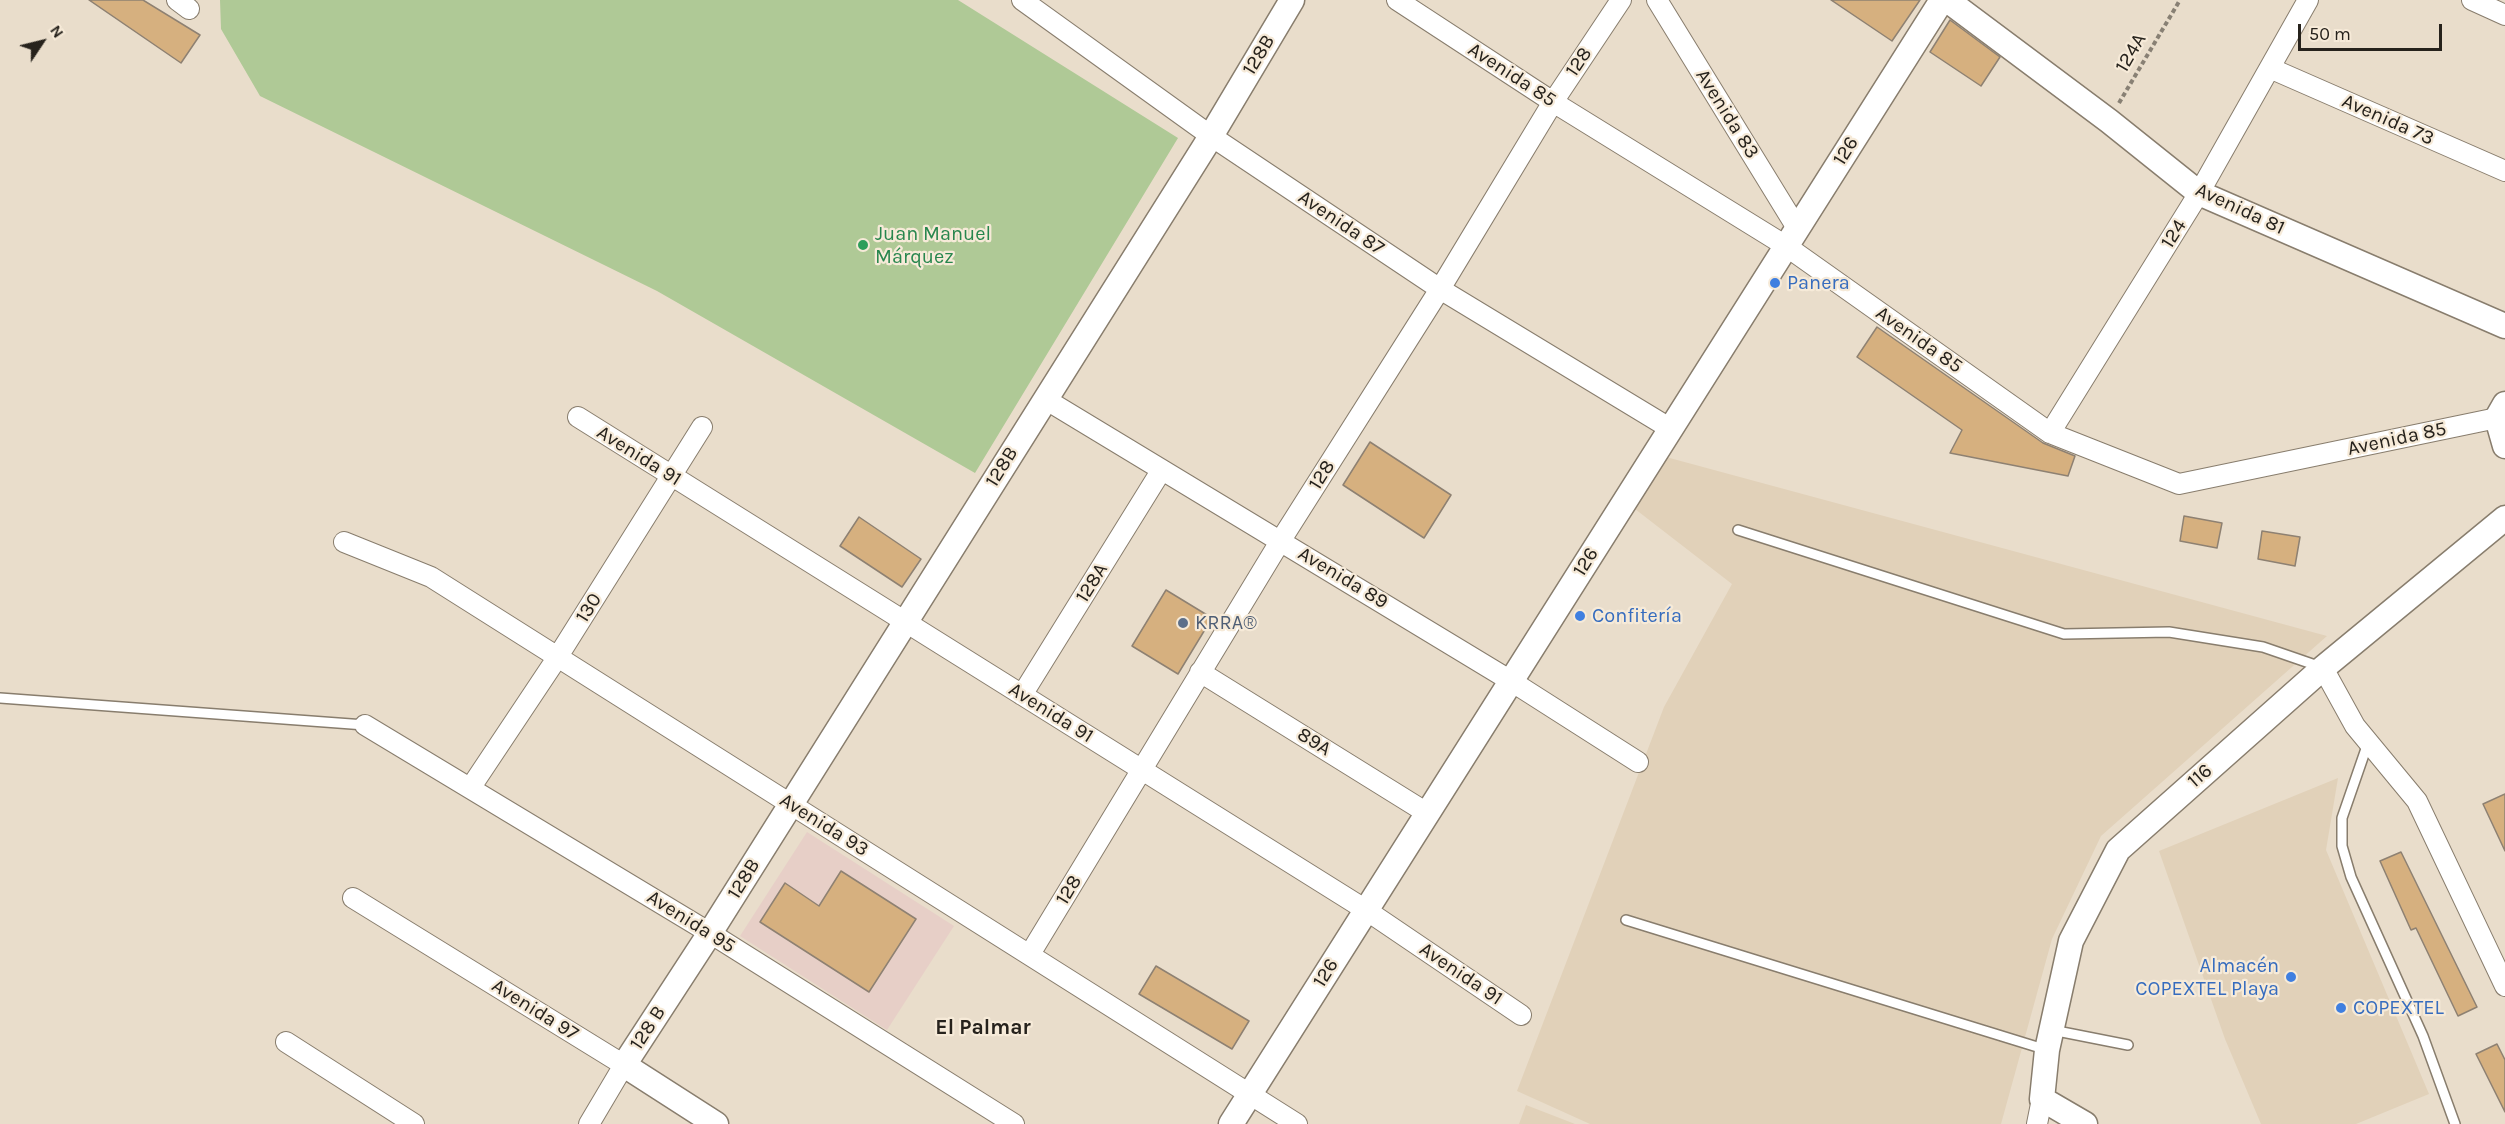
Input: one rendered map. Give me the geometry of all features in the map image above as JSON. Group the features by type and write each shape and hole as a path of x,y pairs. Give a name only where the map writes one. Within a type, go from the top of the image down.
{"street":[{"name":"Avenida 87","path":"1022,0 1211,136 1440,289 1671,429"},
{"name":"128B","path":"710,933 1211,136 1292,0"},
{"name":"Avenida 85","path":"1397,0 1553,102 1792,237 2050,433 2180,484 2501,411"},
{"name":"128","path":"1030,954 1281,540 1440,289 1553,102 1621,0"},
{"name":"Avenida 83","path":"1657,0 1792,237"},
{"name":"126","path":"1231,1124 1942,0"},
{"name":"Avenida 81","path":"1947,0 2109,121 2199,193 2505,326"},
{"name":"124","path":"2050,433 2199,193 2272,69 2308,0"},
{"path":"2472,0 2505,15"},
{"name":"Avenida 73","path":"2272,69 2505,171"},
{"name":"Avenida 89","path":"1046,399 1161,471 1281,540 1511,681 1638,762"},
{"path":"2501,411 2505,446"},
{"name":"Avenida 91","path":"578,417 1366,910 1521,1015"},
{"name":"130","path":"471,788 557,658 702,427"},
{"name":"128A","path":"1022,695 1161,471"},
{"name":"116","path":"2037,1124 2049,1040 2071,941 2118,850 2323,668 2505,518"},
{"name":"Avenida 93","path":"344,542 431,577 1297,1124"},
{"path":"2323,668 2355,726 2417,801 2505,986"},
{"name":"89A","path":"1200,672 1428,813"},
{"name":"Avenida 95","path":"364,725 710,933 1014,1124"},
{"name":"Avenida 97","path":"353,898 717,1124"},
{"name":"128 B","path":"589,1124 624,1065 710,933"},
{"path":"286,1042 414,1124"},
{"path":"2042,1099 2085,1124"}],"lane":[{"path":"1738,530 2064,634 2169,632 2263,647 2323,668"},
{"path":"0,698 364,725"},
{"path":"2355,726 2370,745 2342,818 2342,846 2351,877 2423,1036 2455,1124"},
{"path":"1626,920 2049,1040 2128,1045"}],"path":[{"name":"124A","path":"2109,121 2180,0"}],"shaded area":[{"path":"1666,457 2327,636 2101,836 2052,939 2001,1124 1590,1124 1517,1091 1664,707 1732,584 1635,509"},
{"path":"2338,778 2326,850 2429,1094 2356,1124 2261,1124 2225,1039 2159,851"},
{"path":"807,832 954,926 887,1030 740,936"},
{"path":"1526,1105 1575,1124 1519,1124"}],"green space":[{"name":"Juan Manuel Márquez","path":"220,0 958,0 1178,138 975,473 657,291 260,96 221,29"}],"building":[{"path":"89,0 143,0 200,35 181,63"},
{"path":"1831,0 1920,0 1892,41"},
{"path":"1950,20 2000,57 1981,86 1930,52"},
{"path":"1877,327 2043,443 2075,456 2068,476 1950,453 1962,430 1857,357"},
{"path":"1370,442 1451,495 1424,538 1343,485"},
{"path":"2184,516 2222,523 2217,548 2180,541"},
{"path":"859,517 921,559 902,587 840,546"},
{"path":"2262,531 2300,537 2295,566 2258,559"},
{"path":"1166,590 1212,618 1178,674 1132,646"},
{"path":"2505,794 2505,851 2483,804"},
{"path":"2401,852 2477,1007 2458,1016 2416,928 2411,930 2380,861"},
{"path":"841,871 916,919 869,992 760,922 785,883 819,906"},
{"path":"1156,966 1249,1021 1232,1049 1139,994"},
{"path":"2497,1044 2505,1060 2505,1112 2476,1054"}],"place":[{"name":"Juan Manuel Márquez","path":"863,245"},
{"name":"Panera","path":"1775,283"},
{"name":"Confitería","path":"1580,616"},
{"name":"KRRA®","path":"1183,623"},
{"name":"Almacén COPEXTEL Playa","path":"2291,977"},
{"name":"COPEXTEL","path":"2341,1008"}],"district":[{"name":"El Palmar","path":"983,1028"}]}
